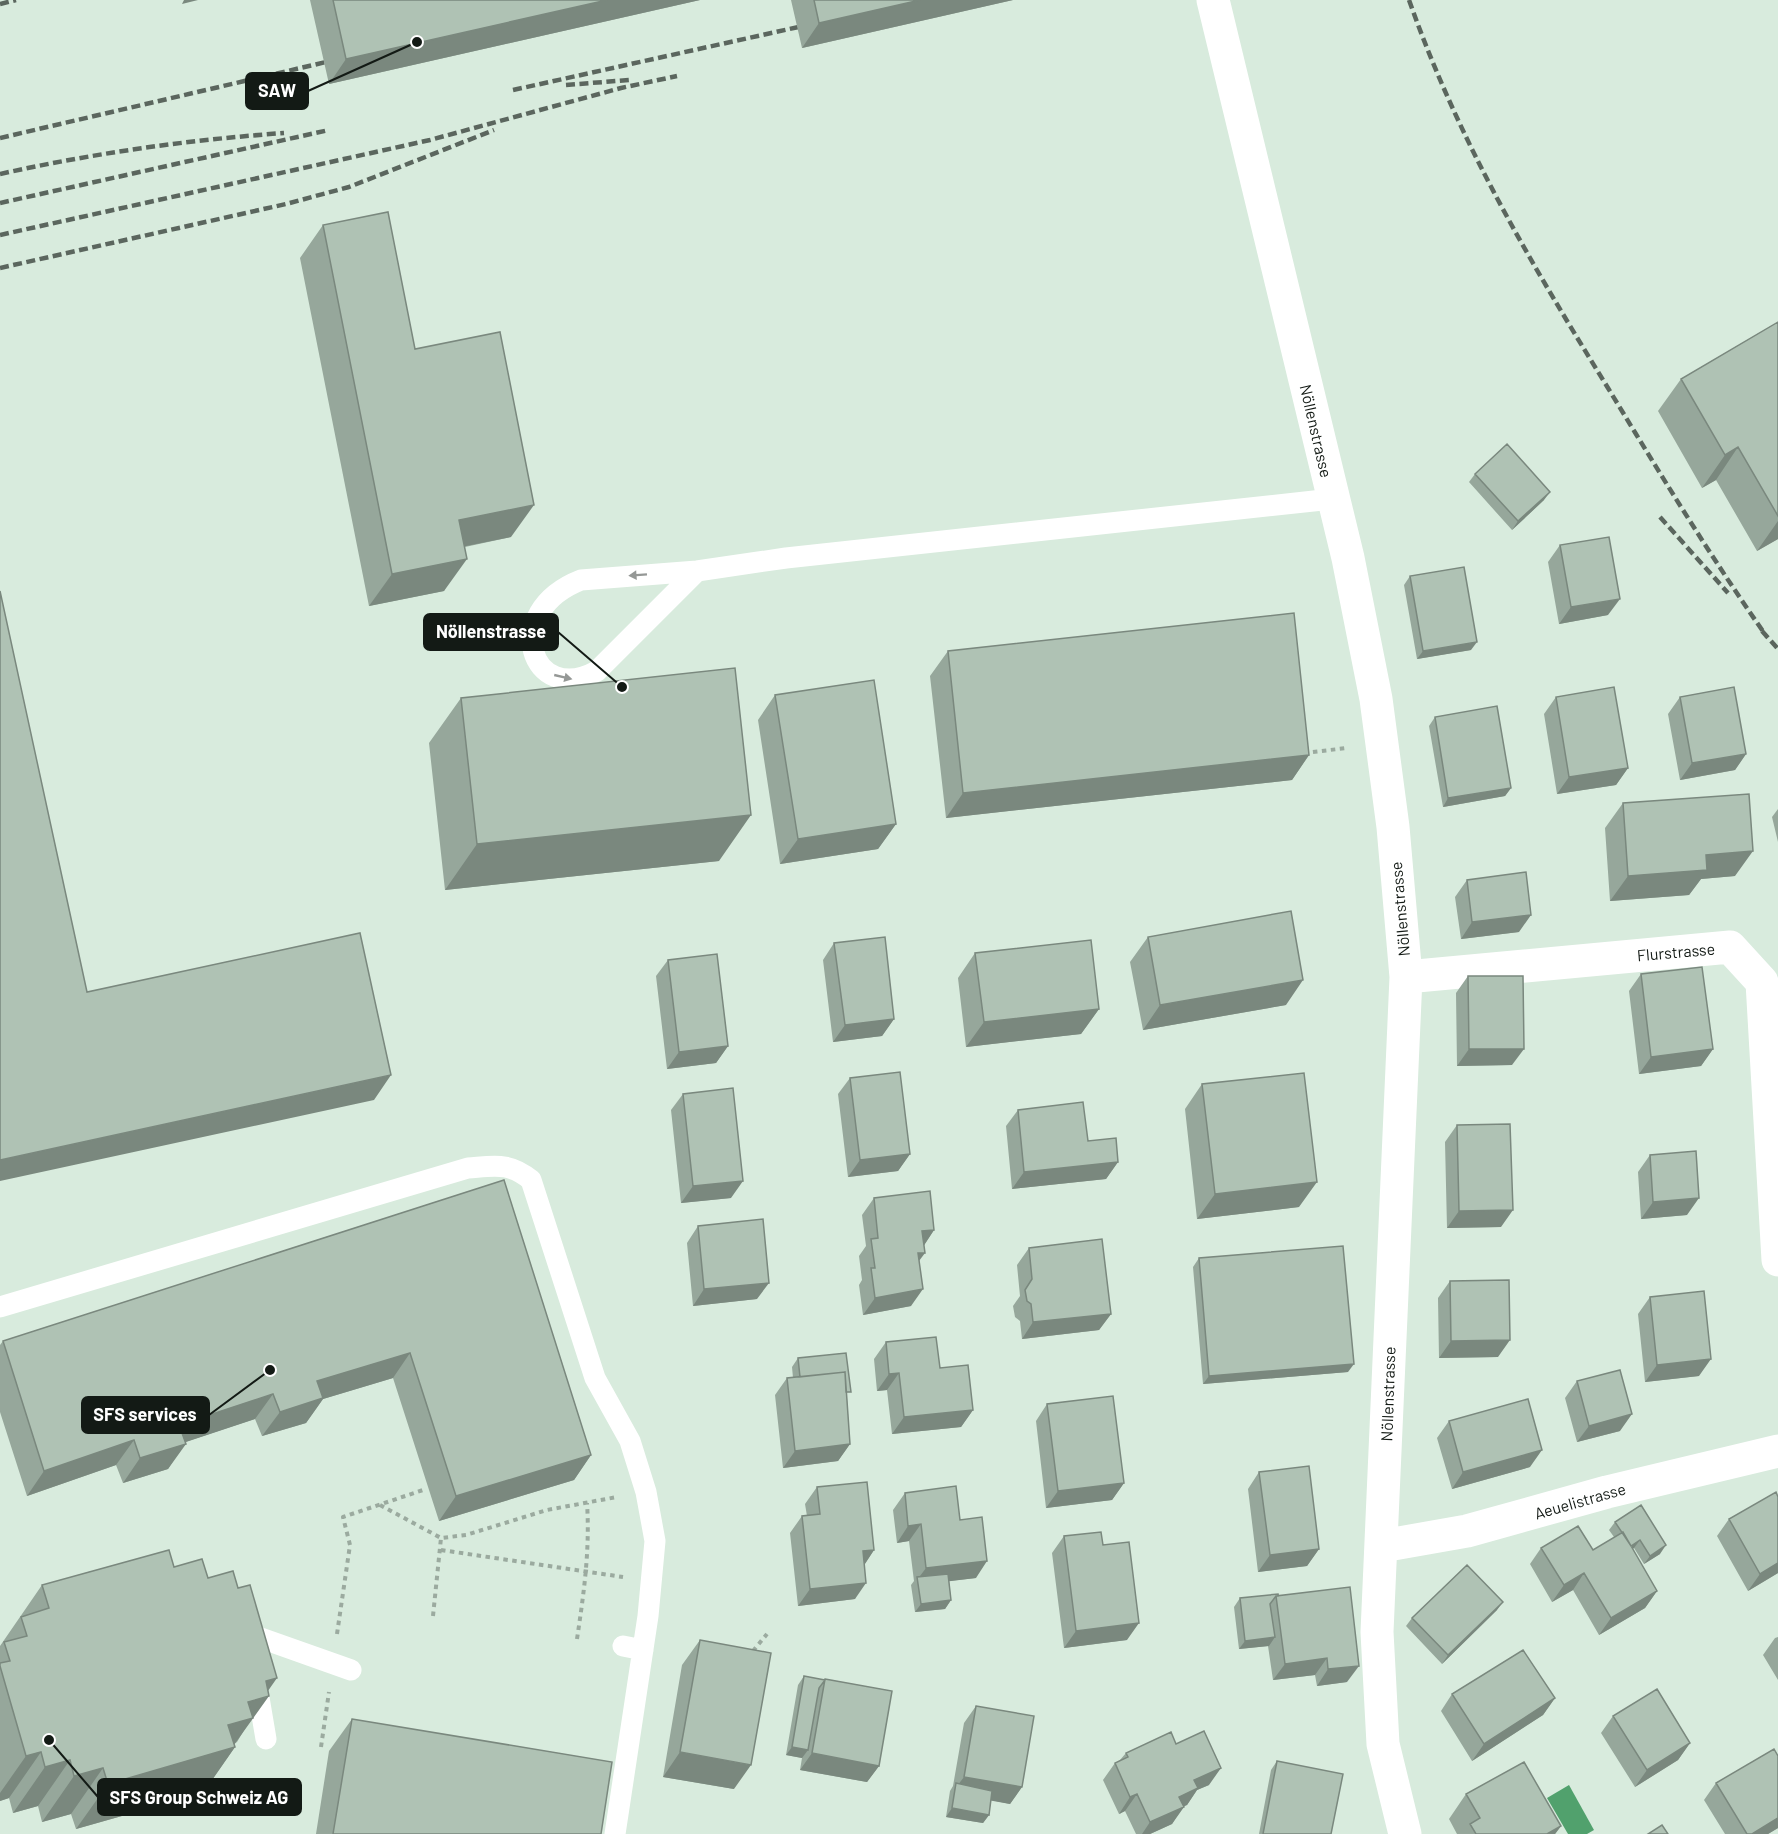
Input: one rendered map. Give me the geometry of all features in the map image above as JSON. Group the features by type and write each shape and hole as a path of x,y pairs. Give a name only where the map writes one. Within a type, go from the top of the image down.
{"street":[{"name":"Nöllenstrasse","path":"1213,0 1348,558 1376,699 1394,827 1406,977 1377,1632 1383,1744 1405,1834"},
{"name":"Flurstrasse","path":"1406,977 1730,947 1762,982 1778,1260"},
{"name":"Aeuelistrasse","path":"1382,1546 1467,1531 1607,1492 1778,1451"}],"lane":[{"path":"697,571 597,671 576,679 565,679 555,676 538,661 530,639 531,628 539,611 552,596 565,586 597,577 697,571 798,557 1332,499"},
{"path":"0,1307 468,1168 498,1165 517,1168 531,1180 595,1378 630,1441 646,1492 655,1541 651,1581 633,1648 621,1739 615,1834"},
{"path":"217,1623 342,1666"},
{"path":"265,1639 255,1676 266,1739"}],"path":[{"path":"1299,753 1352,747"},
{"path":"321,1748 342,1666 350,1545 343,1517 426,1489"},
{"path":"379,1505 441,1538 466,1535 547,1510 646,1492"},
{"path":"577,1639 588,1572 587,1503"},
{"path":"432,1616 441,1538"},
{"path":"441,1550 651,1581"},
{"path":"753,1651 767,1634"}],"shaded area":[{"path":"1569,1785 1594,1830 1587,1834 1568,1834 1547,1798"}],"building":[{"path":"333,0 607,0 346,59"},
{"path":"814,0 920,0 819,23"},
{"path":"388,212 415,349 500,332 534,505 459,520 467,559 392,574 323,225"},
{"path":"1778,322 1778,516 1738,447 1725,455 1681,379"},
{"path":"1507,444 1550,492 1518,521 1475,474"},
{"path":"1609,537 1620,599 1571,607 1560,545"},
{"path":"1464,567 1477,642 1423,651 1410,576"},
{"path":"0,591 87,992 360,933 391,1075 0,1160"},
{"path":"1294,613 1309,755 963,793 948,651"},
{"path":"735,668 751,815 477,844 461,698"},
{"path":"874,680 896,824 798,839 775,695"},
{"path":"1614,687 1628,768 1569,777 1556,697"},
{"path":"1734,687 1746,754 1692,763 1680,697"},
{"path":"1497,706 1511,788 1448,798 1435,717"},
{"path":"1749,794 1753,851 1706,855 1707,870 1628,876 1623,803"},
{"path":"1526,872 1531,915 1472,922 1467,880"},
{"path":"1291,911 1303,980 1160,1005 1148,937"},
{"path":"885,937 894,1019 845,1025 834,943"},
{"path":"1091,940 1099,1009 984,1022 975,953"},
{"path":"717,954 728,1046 679,1052 668,960"},
{"path":"1702,967 1713,1049 1651,1057 1641,974"},
{"path":"1468,976 1523,976 1524,1049 1469,1049"},
{"path":"900,1072 910,1154 860,1160 850,1078"},
{"path":"1304,1073 1317,1182 1215,1194 1202,1084"},
{"path":"733,1088 743,1181 693,1186 683,1094"},
{"path":"1083,1102 1088,1141 1116,1138 1118,1162 1024,1172 1018,1110"},
{"path":"1510,1124 1513,1210 1459,1211 1457,1125"},
{"path":"1696,1151 1699,1198 1653,1202 1650,1155"},
{"path":"504,1180 591,1455 456,1496 410,1353 317,1381 323,1398 280,1412 273,1394 179,1425 186,1444 140,1458 134,1440 44,1471 3,1341"},
{"path":"930,1191 934,1230 922,1231 925,1253 918,1253 923,1289 875,1298 871,1268 875,1268 871,1239 878,1238 874,1198"},
{"path":"763,1219 769,1283 704,1289 698,1226"},
{"path":"1102,1239 1111,1314 1033,1322 1031,1304 1027,1301 1025,1290 1032,1279 1029,1248"},
{"path":"1343,1246 1354,1364 1209,1376 1199,1258"},
{"path":"1509,1280 1510,1340 1451,1341 1450,1281"},
{"path":"1704,1291 1711,1359 1657,1365 1650,1297"},
{"path":"936,1337 940,1368 968,1365 973,1410 904,1417 899,1373 889,1374 886,1342"},
{"path":"846,1353 851,1392 846,1392 845,1372 800,1377 798,1358"},
{"path":"1620,1370 1632,1414 1589,1426 1577,1381"},
{"path":"845,1372 850,1444 795,1451 787,1378"},
{"path":"1113,1396 1124,1483 1058,1491 1047,1404"},
{"path":"1528,1399 1542,1450 1463,1472 1449,1421"},
{"path":"1309,1466 1319,1549 1270,1555 1259,1472"},
{"path":"867,1482 874,1550 863,1551 866,1583 810,1589 802,1516 820,1514 817,1487"},
{"path":"956,1486 960,1520 982,1517 987,1561 926,1568 921,1524 908,1526 905,1493"},
{"path":"1776,1492 1778,1497 1778,1563 1760,1574 1729,1519"},
{"path":"1641,1505 1666,1545 1650,1556 1640,1540 1631,1546 1615,1522"},
{"path":"1578,1526 1593,1550 1623,1532 1657,1591 1611,1618 1584,1573 1564,1585 1541,1548"},
{"path":"1101,1532 1103,1545 1129,1542 1139,1623 1076,1631 1064,1536"},
{"path":"169,1550 174,1567 202,1559 208,1578 233,1571 238,1588 250,1585 277,1678 266,1681 269,1696 248,1702 253,1718 228,1725 235,1747 108,1784 103,1768 74,1776 70,1760 45,1767 41,1752 26,1756 0,1663 10,1661 4,1642 27,1636 21,1617 49,1608 42,1585"},
{"path":"1467,1565 1503,1602 1448,1655 1412,1618"},
{"path":"948,1574 951,1600 921,1604 917,1577"},
{"path":"1350,1587 1359,1666 1328,1669 1327,1658 1285,1664 1276,1596"},
{"path":"1278,1594 1270,1604 1275,1637 1245,1641 1240,1598"},
{"path":"700,1640 771,1653 751,1765 680,1752"},
{"path":"1523,1650 1555,1698 1484,1744 1452,1694"},
{"path":"804,1676 825,1680 819,1688 808,1750 792,1747"},
{"path":"825,1679 892,1691 879,1766 812,1753"},
{"path":"1657,1689 1690,1743 1647,1770 1613,1716"},
{"path":"976,1706 1034,1716 1022,1787 964,1777"},
{"path":"352,1719 612,1762 601,1834 333,1834"},
{"path":"1204,1731 1221,1768 1194,1780 1198,1788 1179,1797 1184,1807 1150,1822 1137,1794 1130,1797 1115,1763 1128,1757 1126,1753 1171,1732 1176,1744"},
{"path":"1774,1749 1778,1756 1778,1818 1752,1834 1747,1834 1716,1783"},
{"path":"1277,1761 1343,1774 1331,1834 1263,1834"},
{"path":"1524,1762 1561,1826 1547,1834 1476,1834 1470,1824 1480,1818 1466,1794"},
{"path":"956,1783 992,1791 989,1815 952,1808"},
{"path":"1662,1825 1668,1834 1648,1834"}],"railway":[{"path":"0,4 16,0"},
{"path":"1409,0 1450,103 1524,246 1666,482 1725,576 1767,637"},
{"path":"513,90 812,24"},
{"path":"0,138 339,59"},
{"path":"0,235 430,140 621,88 677,76"},
{"path":"566,85 629,80"},
{"path":"0,203 329,130"},
{"path":"0,268 286,204 349,187 494,130"},
{"path":"0,174 141,148 284,133"},
{"path":"1660,517 1728,593"},
{"path":"1762,631 1778,649"}],"place":[{"name":"SAW","path":"417,42"},
{"name":"Nöllenstrasse","path":"622,687"},
{"name":"SFS services","path":"270,1370"},
{"name":"SFS Group Schweiz AG","path":"49,1740"}]}
